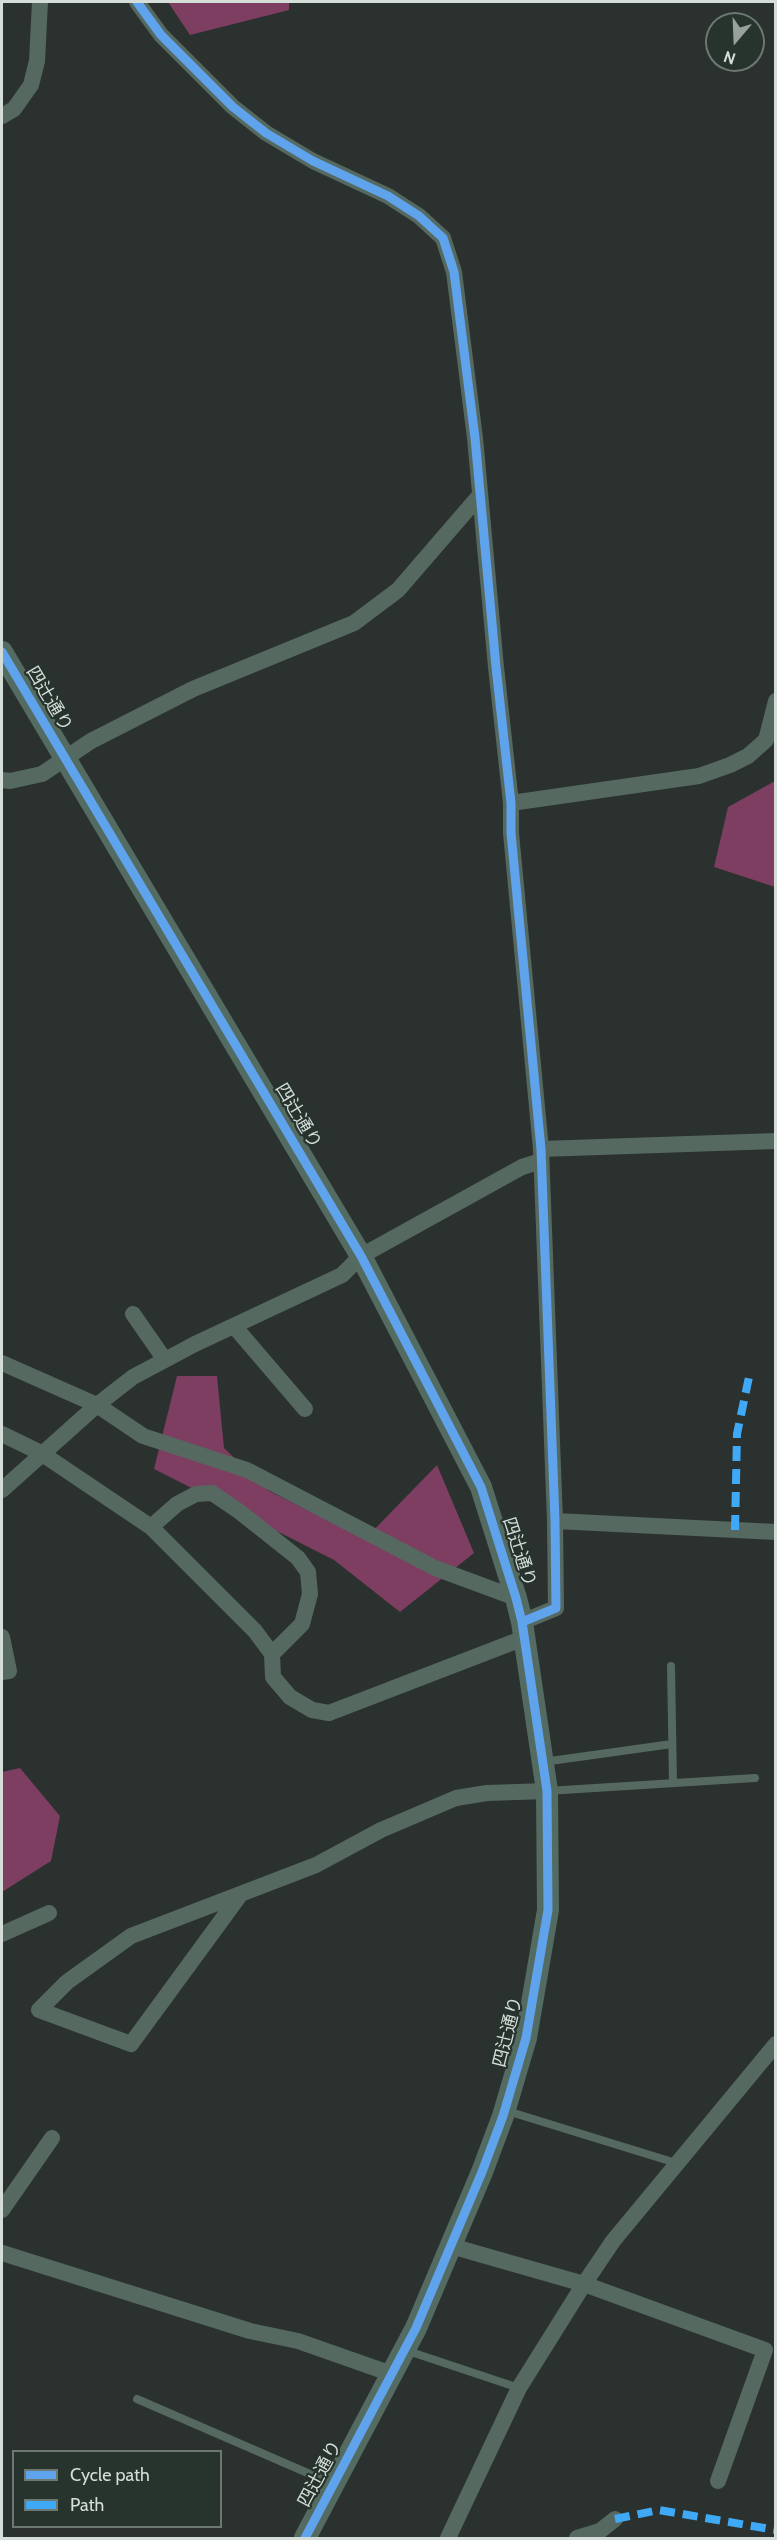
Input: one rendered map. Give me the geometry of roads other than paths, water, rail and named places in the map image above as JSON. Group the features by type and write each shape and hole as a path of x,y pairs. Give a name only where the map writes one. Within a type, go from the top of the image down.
{"street":[{"path":"2,116 14,109 31,85 37,61 40,2"},
{"path":"2,1434 41,1454 151,1527 255,1631 272,1654 273,1677 291,1697 312,1710 329,1713 523,1630 556,1608 555,1521 541,1155 511,833 511,803 480,495 454,272 443,238 419,216 388,196 313,161 266,133 232,107 161,35 137,2"},
{"path":"2,780 10,781 42,774 91,741 193,689 354,623 398,590 480,495"},
{"name":"四辻通り","path":"2,652 362,1256 481,1488 516,1598 523,1630 547,1791 548,1910 526,2038 482,2172 451,2246 405,2350 305,2538"},
{"path":"511,803 699,776 730,765 748,756 766,740 776,701"},
{"path":"2,1490 97,1406 134,1377 342,1275 362,1256 541,1155 776,1141"},
{"path":"133,1314 165,1360"},
{"path":"234,1326 305,1409"},
{"path":"2,1363 97,1406 143,1436 247,1470 435,1568 516,1598"},
{"path":"151,1527 177,1504 196,1494 212,1493 298,1558 308,1572 310,1594 302,1624 272,1654"},
{"path":"555,1521 776,1532"},
{"path":"2,1637 9,1671 2,1672"},
{"path":"240,1895 131,2044 39,2010 67,1982 131,1936 316,1865 381,1830 456,1798 487,1793 547,1791"},
{"path":"2,1934 49,1912"},
{"path":"448,2538 519,2388 584,2284 613,2241 776,2044"},
{"path":"2,2210 52,2138"},
{"path":"451,2246 584,2284 765,2350 718,2481"},
{"path":"2,2253 250,2331 298,2341 392,2374"},
{"path":"577,2538 600,2531 615,2519"}],"lane":[{"path":"671,1666 673,1783"},
{"path":"543,1762 672,1744"},
{"path":"547,1791 755,1778"},
{"path":"504,2110 676,2163"},
{"path":"405,2350 519,2388"},
{"path":"137,2399 334,2484"}]}
